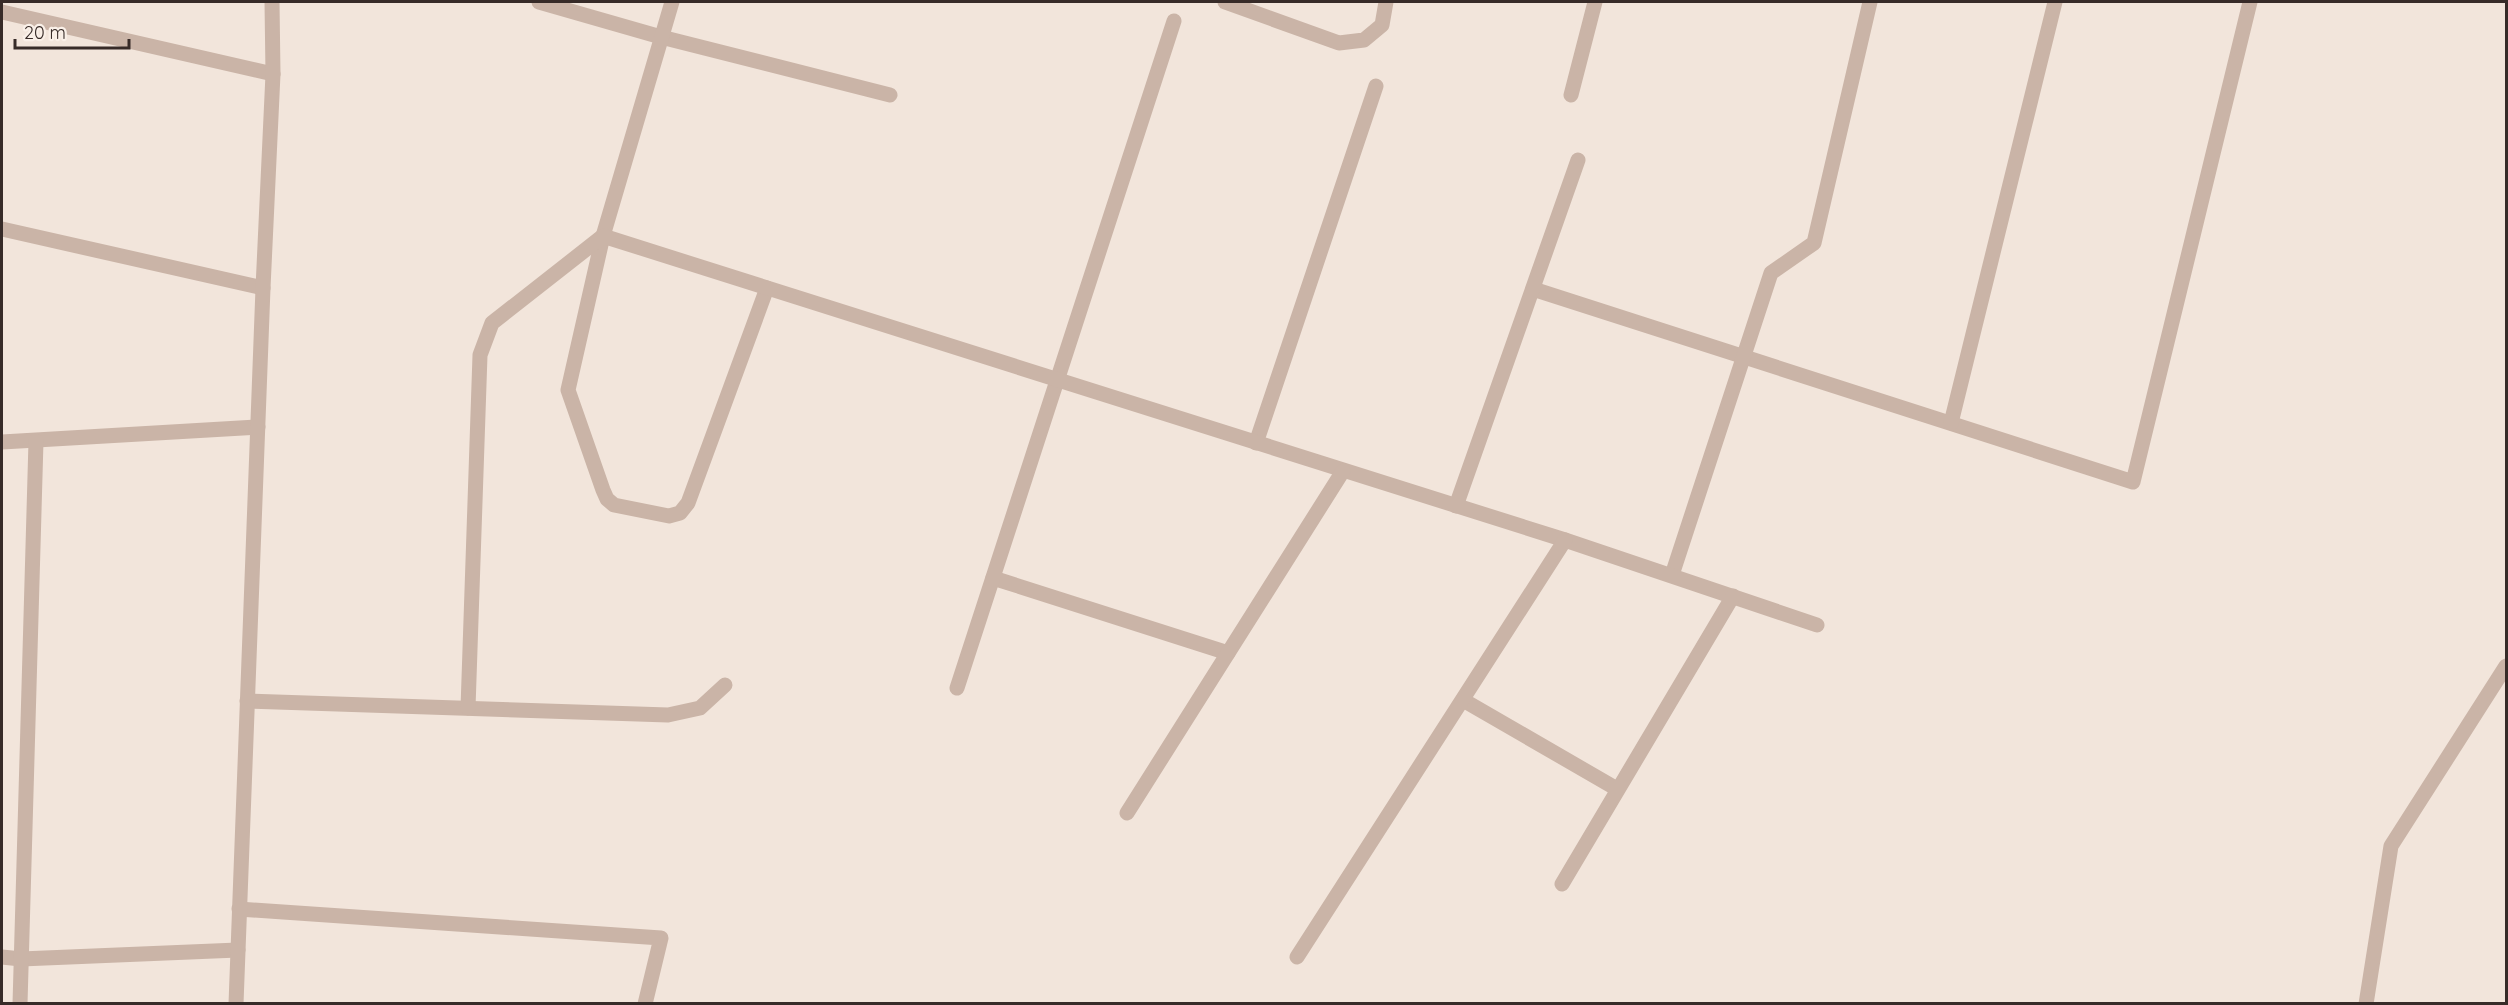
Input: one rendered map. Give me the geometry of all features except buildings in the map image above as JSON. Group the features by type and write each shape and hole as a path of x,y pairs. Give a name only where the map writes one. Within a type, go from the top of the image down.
{"street":[{"path":"236,1004 273,75 272,2"},
{"path":"539,2 661,37 890,95"},
{"path":"672,2 603,236 568,390 603,490 607,499 614,505 669,516 680,513 688,503 767,288"},
{"path":"1225,2 1339,44 1364,40 1382,25 1386,2"},
{"path":"1571,95 1595,2"},
{"path":"1672,575 1771,273 1814,243 1870,2"},
{"path":"1951,423 2055,2"},
{"path":"1533,289 2133,482 2250,2"},
{"path":"2,12 273,75"},
{"path":"957,688 1174,21"},
{"path":"1256,443 1376,86"},
{"path":"1456,506 1578,160"},
{"path":"2,229 263,288"},
{"path":"603,236 1565,540 1817,625"},
{"path":"468,708 480,355 492,323 603,236"},
{"path":"2,442 258,428"},
{"path":"20,1004 36,441"},
{"path":"1127,813 1343,471"},
{"path":"1298,957 1565,540"},
{"path":"993,578 1228,652"},
{"path":"1562,884 1733,596"},
{"path":"2366,1004 2391,846 2506,666"},
{"path":"247,701 668,715 700,708 725,684"},
{"path":"1462,700 1617,789"},
{"path":"239,909 661,938 645,1004"},
{"path":"2,957 21,959 238,950"}]}
